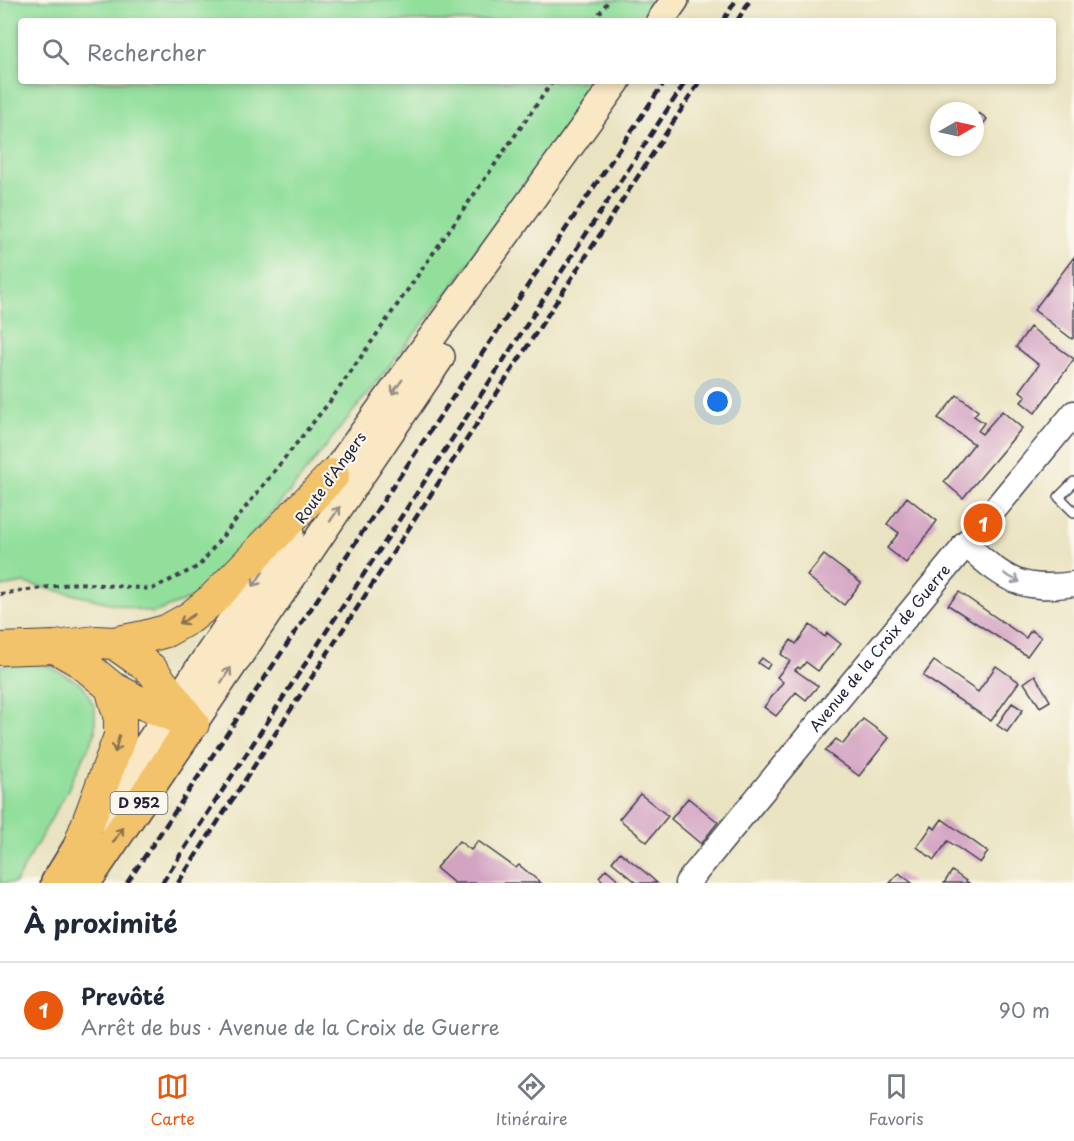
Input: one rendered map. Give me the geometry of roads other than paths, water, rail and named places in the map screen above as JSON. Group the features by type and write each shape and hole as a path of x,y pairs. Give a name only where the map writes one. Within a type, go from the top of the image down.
{"highway":[{"path":"0,649 55,647 96,642 114,643 166,631 191,617 213,599 255,552 333,475"},
{"path":"114,643 151,669 179,713"},
{"path":"55,647 81,662 111,687 179,713"},
{"path":"80,844 120,736 120,719 111,687"}],"main road":[{"path":"662,18 675,0"},
{"name":"Route d'Angers","path":"85,883 179,713 333,475 615,84"},
{"name":"Route d'Angers","path":"56,883 80,844 179,713 551,195 620,84"}],"street":[{"name":"Avenue de la Croix de Guerre","path":"687,883 1074,412"},
{"path":"964,544 997,570 1028,586 1039,588 1074,584"}],"lane":[{"path":"1074,482 1059,497 1074,512"}],"railway":[{"path":"725,18 736,0"},
{"path":"739,18 750,0"},
{"path":"127,883 663,84"},
{"path":"162,883 684,84"},
{"path":"178,883 698,84"}],"place":[{"name":"Prevôté","path":"983,523"}]}
